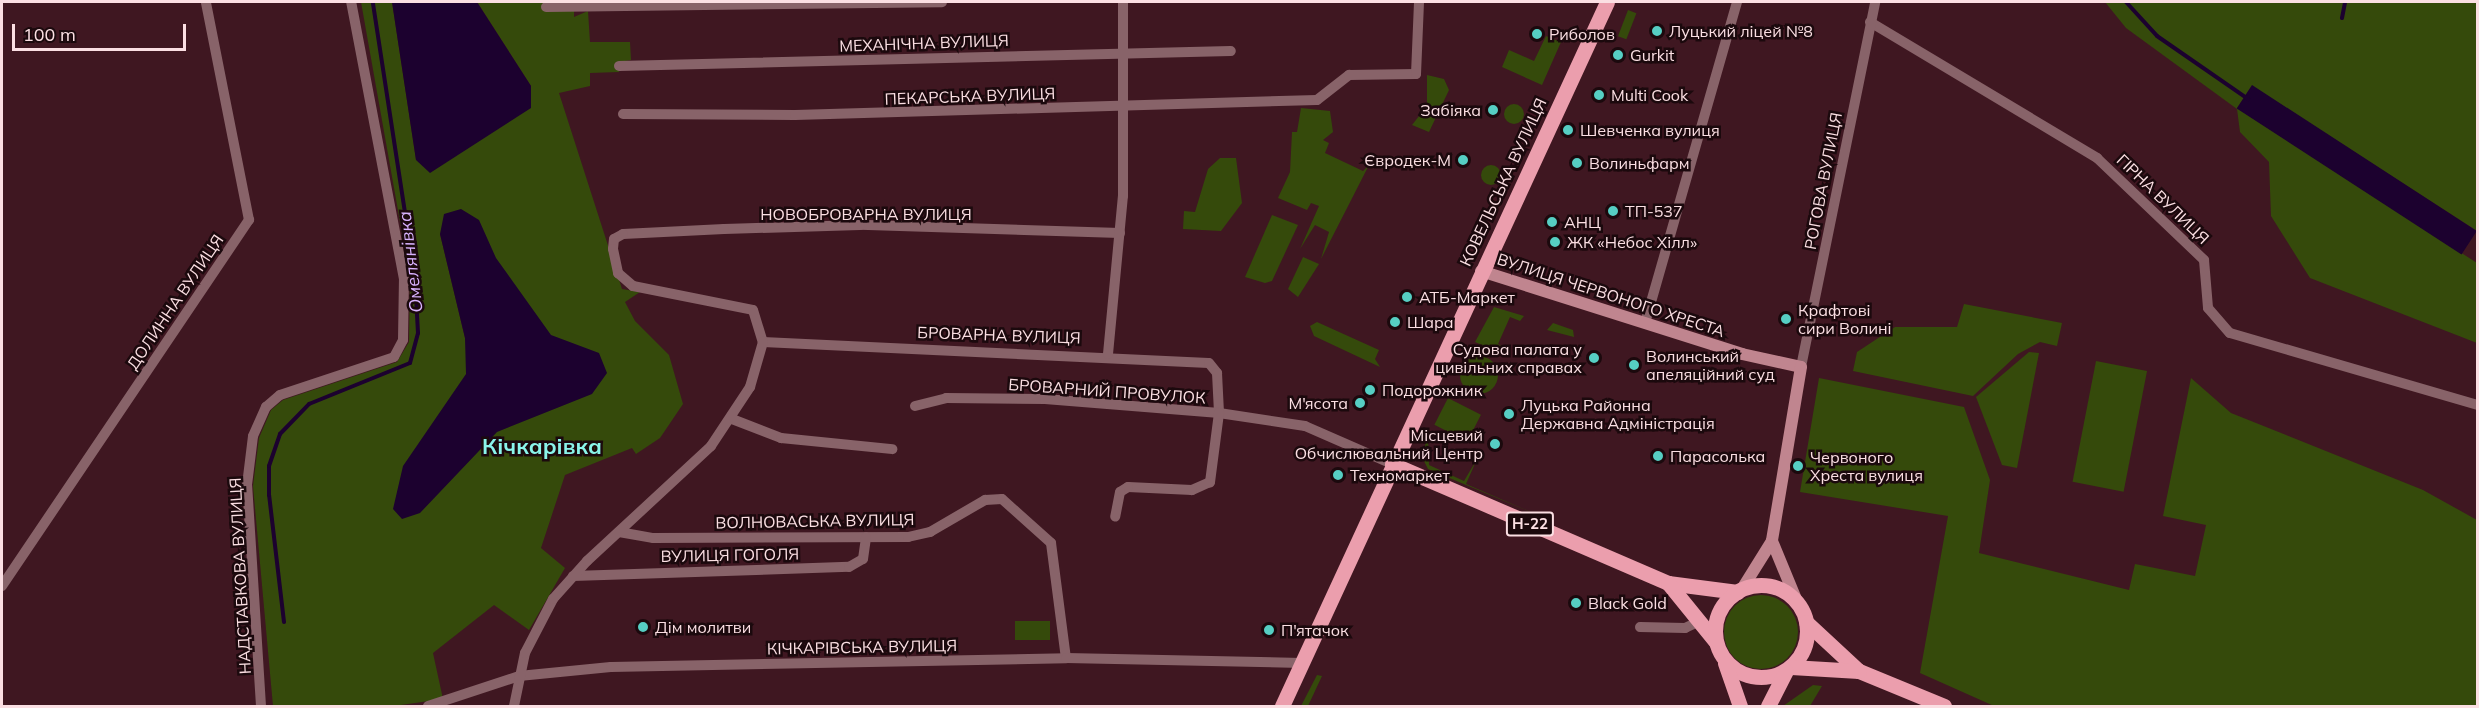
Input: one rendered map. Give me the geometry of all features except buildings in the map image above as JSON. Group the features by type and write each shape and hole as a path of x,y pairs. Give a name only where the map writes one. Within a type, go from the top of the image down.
{"main road":[{"name":"КОВЕЛЬСЬКА ВУЛИЦЯ","path":"1282,706 1605,2"},
{"name":"ВУЛИЦЯ ЧЕРВОНОГО ХРЕСТА","path":"1481,271 1645,323 1801,367"},
{"path":"1716,642 1719,613 1740,591 1772,542 1801,367"},
{"name":"Н-22","path":"1392,464 1668,583 1740,591 1772,587 1798,604"},
{"path":"1772,542 1806,622 1859,671 1944,706"},
{"name":"Н-22","path":"1668,583 1716,642 1725,660 1740,706"},
{"path":"1768,706 1806,639 1806,622"},
{"path":"1725,660 1753,677 1788,669 1859,671"}],"street":[{"name":"ДОЛИННА ВУЛИЦЯ","path":"2,586 249,220 206,2"},
{"name":"НАДСТАВКОВА ВУЛИЦЯ","path":"261,706 247,485 253,436 266,407 280,395 393,357 403,340 404,279 351,2"},
{"path":"546,7 942,2"},
{"path":"1108,354 1120,233 1124,107 1123,2"},
{"name":"ПЕКАРСЬКА ВУЛИЦЯ","path":"623,114 1124,107 1317,100 1349,75 1416,74 1419,2"},
{"path":"1645,323 1737,2"},
{"name":"РОГОВА ВУЛИЦЯ","path":"1801,367 1875,2"},
{"name":"ГІРНА ВУЛИЦЯ","path":"1870,22 2097,158 2204,260 2208,308 2230,333 2478,405"},
{"name":"МЕХАНІЧНА ВУЛИЦЯ","path":"619,66 1231,51"},
{"name":"НОВОБРОВАРНА ВУЛИЦЯ","path":"763,342 750,308 627,283 617,268 614,239 628,234 860,225 1120,233"},
{"path":"514,706 519,676 534,631 573,576 691,468 732,419 750,387 763,342"},
{"name":"БРОВАРНА ВУЛИЦЯ","path":"763,342 1108,354 1209,363 1217,373 1219,413"},
{"name":"БРОВАРНИЙ ПРОВУЛОК","path":"915,406 946,398 1045,399 1219,413 1210,482 1192,490 1128,487 1120,492 1115,517"},
{"path":"1219,413 1305,426 1392,464"},
{"path":"732,419 782,438 892,449"},
{"name":"ВОЛНОВАСЬКА ВУЛИЦЯ","path":"619,532 653,538 866,537 924,534 985,500 1005,501 1051,543 1066,658"},
{"name":"ВУЛИЦЯ ГОГОЛЯ","path":"573,576 849,567 862,559 866,537"},
{"path":"1640,627 1685,628 1698,622"},
{"name":"КІЧКАРІВСЬКА ВУЛИЦЯ","path":"428,706 519,676 611,667 1066,658 1302,663"}],"green space":[{"path":"361,2 392,2 416,160 531,86 477,2 545,2 546,11 574,11 574,17 588,11 590,42 630,42 631,60 619,62 619,72 590,73 590,86 559,93 622,289 640,292 625,302 635,321 669,355 683,404 660,438 636,454 632,448 565,475 541,548 565,568 529,630 494,605 433,653 443,699 394,706 273,706 253,486 259,438 271,410 283,400 397,362 409,342 410,278","holes":["440,234 476,247 465,338"]},
{"path":"2105,2 2477,2 2477,231 2252,86 2237,108 2477,263 2477,343 2310,278 2271,216 2269,162 2240,132 2237,109 2126,28"},
{"path":"1628,10 1636,13 1626,39 1618,36"},
{"path":"1546,36 1561,42 1542,85 1502,67 1509,50 1534,61"},
{"path":"1427,75 1444,79 1449,90 1429,132 1412,125 1427,106"},
{"path":"1514,104 1521,107 1524,114 1521,121 1514,124 1507,121 1504,114 1507,107"},
{"path":"1301,108 1330,111 1333,132 1323,140 1329,143 1325,153 1363,171 1369,165 1321,259 1329,232 1315,225 1300,249 1319,206 1311,203 1307,210 1278,198 1290,172 1292,132 1297,132"},
{"path":"1220,158 1236,158 1242,203 1221,231 1183,229 1184,211 1195,212 1208,169"},
{"path":"1487,165 1495,165 1501,171 1501,179 1495,185 1487,185 1481,179 1481,171"},
{"path":"1272,215 1298,225 1272,281 1265,283 1245,277"},
{"path":"1303,257 1319,264 1298,297 1288,289"},
{"path":"1964,304 2062,323 2057,346 2040,342 2018,354 1973,396 1853,371 1857,352 1895,327 1957,327"},
{"path":"1494,307 1524,316 1520,321 1510,317 1498,344 1509,350 1508,356 1475,342"},
{"path":"1317,322 1379,350 1375,359 1380,367 1314,336 1310,326"},
{"path":"1553,323 1573,330 1574,337 1547,330"},
{"path":"2029,352 2039,353 2017,468 2002,465 1976,397"},
{"path":"1479,356 1492,362 1498,375 1492,388 1479,394 1466,388 1460,375 1466,362"},
{"path":"2096,361 2147,371 2124,492 2073,482"},
{"path":"1819,378 1964,407 1990,480 1979,553 2129,590 2135,564 2195,576 2206,525 2163,516 2191,378 2231,413 2423,490 2477,520 2477,706 1994,706 1920,673 1948,516 1800,492"},
{"path":"1448,398 1481,415 1467,442 1434,425"},
{"path":"1428,438 1429,465 1464,481 1477,459 1466,484 1540,516 1428,469 1421,455"},
{"path":"1761,595 1782,601 1792,611 1798,632 1792,653 1782,663 1761,669 1740,663 1730,653 1724,632 1730,611 1740,601"},
{"path":"1015,621 1050,621 1050,640 1015,640"},
{"path":"1317,675 1322,676 1308,706 1301,706"},
{"path":"1813,685 1822,686 1810,706 1783,706"}],"shaded area":[{"path":"392,2 477,2 531,86 531,108 430,173 416,160"},
{"path":"2252,85 2477,231 2462,254 2237,108"},
{"path":"461,209 479,220 496,258 551,335 599,353 607,373 592,394 497,432 420,513 402,519 393,509 403,466 466,374 465,338 440,234 444,214"}],"waterway":[{"name":"Омелянівка","path":"284,622 269,495 269,466 280,434 309,404 410,363 418,333 415,278 373,2"},
{"path":"2126,2 2157,36 2248,99"},
{"path":"2342,18 2345,2"}],"place":[{"name":"Луцький ліцей №8","path":"1657,31"},
{"name":"Риболов","path":"1537,34"},
{"name":"Gurkit","path":"1618,55"},
{"name":"Multi Cook","path":"1599,95"},
{"name":"Забіяка","path":"1493,110"},
{"name":"Шевченка вулиця","path":"1568,130"},
{"name":"Євродек-М","path":"1463,160"},
{"name":"Волиньфарм","path":"1577,163"},
{"name":"ТП-537","path":"1613,211"},
{"name":"АНЦ","path":"1552,222"},
{"name":"ЖК «Небос Хілл»","path":"1555,242"},
{"name":"АТБ-Маркет","path":"1407,297"},
{"name":"Крафтові сири Волині","path":"1786,319"},
{"name":"Шара","path":"1395,322"},
{"name":"Судова палата у цивільних справах","path":"1594,358"},
{"name":"Волинський апеляційний суд","path":"1634,365"},
{"name":"Подорожник","path":"1370,390"},
{"name":"М'ясота","path":"1360,403"},
{"name":"Луцька Районна Державна Адміністрація","path":"1509,414"},
{"name":"Місцевий Обчислювальний Центр","path":"1495,444"},
{"name":"Парасолька","path":"1658,456"},
{"name":"Червоного Хреста вулиця","path":"1798,466"},
{"name":"Техномаркет","path":"1338,475"},
{"name":"Black Gold","path":"1576,603"},
{"name":"Дім молитви","path":"643,627"},
{"name":"П'ятачок","path":"1269,630"}],"district":[{"name":"Кічкарівка","path":"542,447"}]}
